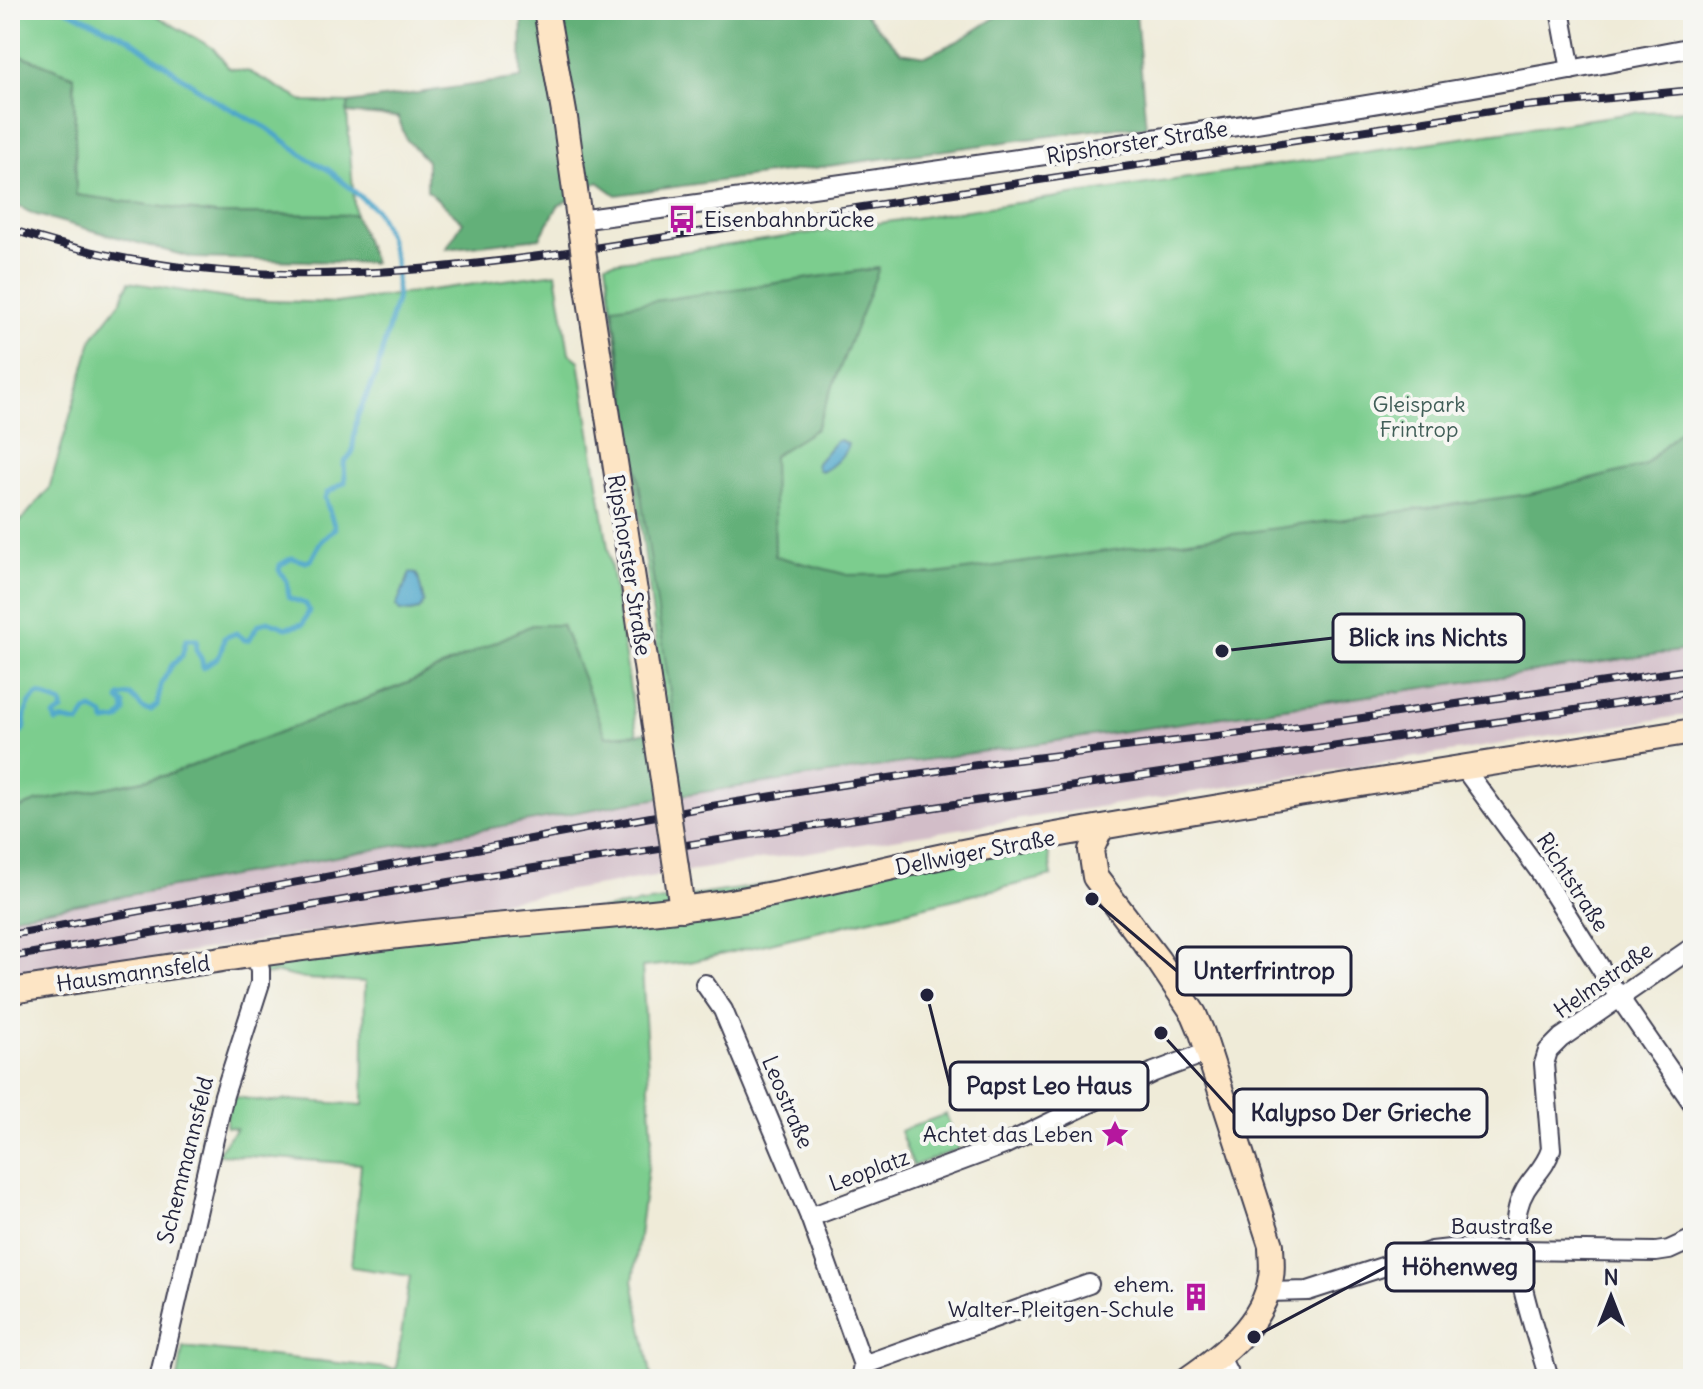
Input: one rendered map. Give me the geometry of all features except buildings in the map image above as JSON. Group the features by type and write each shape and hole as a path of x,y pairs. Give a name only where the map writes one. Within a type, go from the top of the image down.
{"main road":[{"name":"Ripshorster Straße","path":"546,10 682,909"},
{"name":"Dellwiger Straße","path":"256,954 429,932 682,909 801,889 979,848 1268,797 1693,731"},
{"path":"1101,828 1091,850 1095,877 1194,1014 1271,1245 1272,1275 1253,1320 1220,1357 1188,1379"},
{"name":"Hausmannsfeld","path":"10,991 256,954"}],"street":[{"path":"1560,10 1571,70"},
{"name":"Ripshorster Straße","path":"580,231 1241,126 1693,47"},
{"name":"Richtstraße","path":"1464,768 1540,872 1619,997 1693,1104"},
{"name":"Helmstraße","path":"1549,1379 1515,1250 1517,1210 1525,1186 1548,1162 1551,1149 1544,1081 1548,1051 1561,1038 1693,947"},
{"name":"Schemmannsfeld","path":"159,1379 224,1095 260,983 256,954"},
{"name":"Leostraße","path":"705,984 723,1010 810,1217 861,1372"},
{"name":"Leoplatz","path":"810,1217 1004,1145 1154,1072 1208,1052"},
{"name":"Baustraße","path":"1267,1292 1308,1291 1432,1251 1656,1252 1693,1239"},
{"path":"861,1372 1089,1284"},
{"path":"1220,1357 1231,1379"},
{"path":"10,1374 23,1379"}],"shaded area":[{"path":"1693,649 1693,714 638,879 10,982 10,917 627,803"}],"green space":[{"path":"10,10 146,10 213,48 229,68 250,72 305,102 349,103 347,113 355,215 215,214 76,195 74,76 10,51"},
{"path":"522,10 618,10 615,16 651,10 861,10 901,52 926,56 960,40 1007,10 1145,10 1136,13 1146,127 1108,128 616,195 598,182 558,206 540,238 446,249 463,222 427,190 427,161 406,139 398,117 347,113 349,103 521,78"},
{"path":"10,51 74,76 76,195 215,214 355,215 374,263 193,258 33,214 10,202"},
{"name":"Gleispark Frintrop","path":"1693,110 1693,649 677,795 606,263 1639,112"},
{"path":"879,268 816,429 773,456 775,556 848,575 936,574 1530,494 1644,466 1693,417 1693,649 627,803 10,917 10,812 36,802 168,775 408,683 532,625 562,625 606,736 675,727 613,307"},
{"path":"556,273 569,353 579,361 637,734 606,737 562,625 532,625 408,683 168,775 36,802 10,812 10,533 49,489 93,337 121,301 129,282 238,300 336,303"},
{"path":"1047,844 1052,876 690,962 642,967 652,1138 633,1281 652,1379 178,1379 183,1347 396,1369 410,1276 351,1267 361,1164 217,1154 236,1128 226,1127 229,1096 269,1102 287,1100 363,1105 365,982 305,979 278,973 263,975 266,958"},
{"path":"946,1114 959,1149 913,1166 900,1131"}],"water":[{"path":"840,440 848,444 842,455 827,469 818,470 816,464"},
{"path":"410,573 418,577 424,602 419,610 400,611 396,606"}],"waterway":[{"path":"10,733 21,732 25,727 27,709 39,694 62,704 62,711 54,716 56,722 79,723 92,709 104,716 105,722 119,720 125,711 120,697 130,695 144,709 151,710 157,705 161,684 172,665 182,656 186,640 197,640 196,650 203,668 218,657 224,638 236,633 249,640 258,625 268,621 286,628 303,624 309,611 306,604 289,598 287,581 279,570 280,565 292,558 306,562 311,560 320,543 335,528 325,498 327,493 345,482 344,463 352,453 357,417 376,375 397,296 395,260 376,210 329,170 267,128 214,100 128,38 67,10"}],"railway":[{"path":"10,229 79,249 216,271 284,274 421,269 561,253 1517,107 1693,90"},
{"path":"10,935 694,809 841,785 984,764 1342,721 1693,669"},
{"path":"10,957 508,872 1693,692"}],"place":[{"name":"Eisenbahnbrücke","path":"682,219"},
{"name":"Blick ins Nichts","path":"1222,651"},
{"name":"Unterfrintrop","path":"1092,899"},
{"name":"Papst Leo Haus","path":"927,995"},
{"name":"Kalypso Der Grieche","path":"1161,1033"},
{"name":"Achtet das Leben","path":"1115,1134"},
{"name":"ehem. Walter-Pleitgen-Schule","path":"1196,1297"},
{"name":"Höhenweg","path":"1254,1337"}]}
